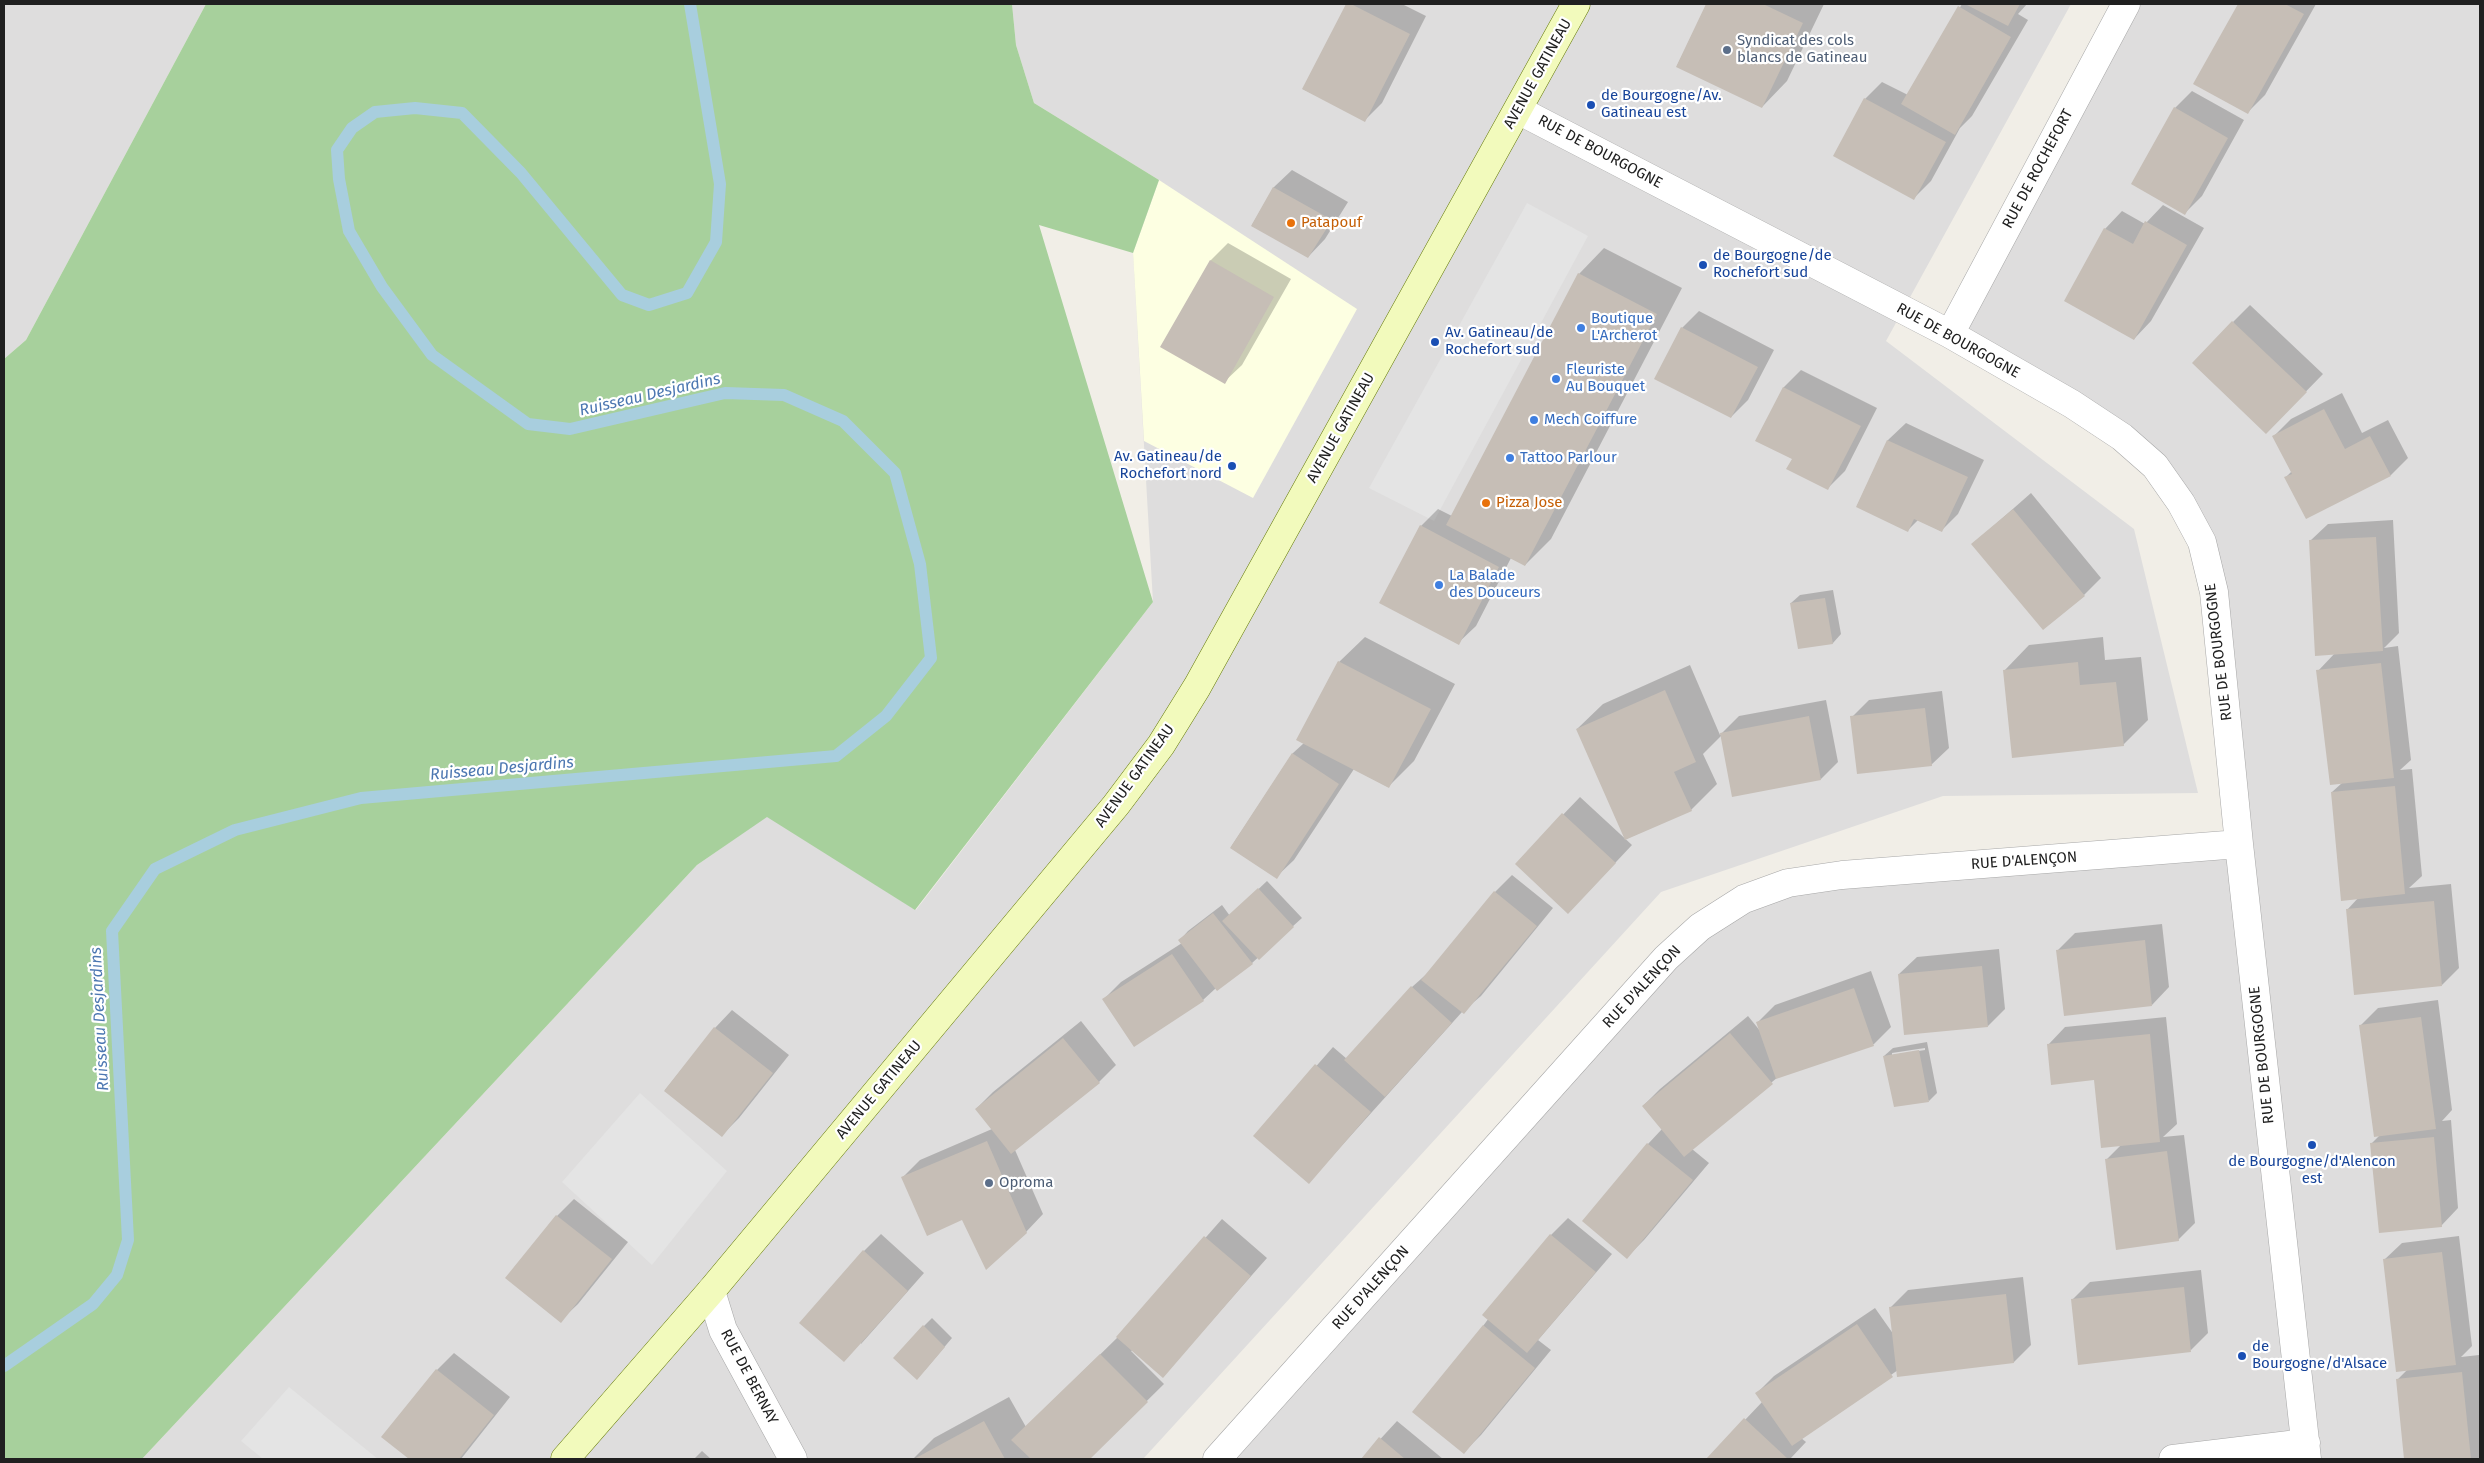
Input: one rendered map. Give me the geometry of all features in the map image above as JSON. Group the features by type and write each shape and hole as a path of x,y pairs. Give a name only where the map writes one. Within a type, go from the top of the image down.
{"street":[{"name":"AVENUE GATINEAU","path":"565,1459 711,1291 1116,805 1161,745 1198,688 1576,4"},
{"name":"RUE DE ROCHEFORT","path":"1950,334 2126,4"},
{"name":"RUE DE BOURGOGNE","path":"1518,110 1950,334 2072,404 2122,437 2155,466 2181,503 2202,542 2214,592 2239,844 2306,1451"},
{"name":"RUE D'ALENÇON","path":"1217,1459 1666,958 1700,927 1744,899 1788,883 1842,875 2239,844"},
{"name":"RUE DE BERNAY","path":"711,1291 723,1330 793,1459"},
{"path":"2173,1459 2306,1451"}],"shaded area":[{"path":"4,4 206,4 26,340 4,359"},
{"path":"1012,4 2071,4 1886,341 2134,529 2198,793 1943,796 1661,892 1143,1459 142,1459 697,865 767,816 916,910 1153,602 1133,253 1159,180 1034,103 1016,45"},
{"path":"2126,4 2480,4 2480,1459 1217,1459 1666,958 1744,899 2239,844 2214,592 2155,466 1950,334"},
{"path":"1159,180 1357,309 1253,498 1144,441 1133,253"},
{"path":"1527,203 1588,236 1434,521 1369,488"},
{"path":"640,1093 727,1171 652,1265 562,1182"},
{"path":"289,1387 378,1459 263,1459 241,1441"}],"green space":[{"path":"206,4 1012,4 1016,45 1034,103 1159,180 1133,253 1039,225 1153,602 915,910 767,817 697,865 142,1459 4,1459 4,359 26,340"}],"building":[{"path":"1346,4 1351,4 1410,34 1365,122 1302,89"},
{"path":"1706,4 1763,4 1803,23 1762,108 1676,67"},
{"path":"1965,4 2020,4 2008,26"},
{"path":"2238,4 2285,4 2304,14 2248,114 2193,84"},
{"path":"1958,6 2011,37 1955,135 1901,104"},
{"path":"1864,98 1946,142 1914,200 1833,156"},
{"path":"2174,107 2228,138 2185,215 2131,184"},
{"name":"Patapouf","path":"1273,187 1332,220 1308,258 1251,226"},
{"path":"2145,221 2187,245 2134,340 2064,301 2104,228 2133,244"},
{"path":"1210,260 1274,297 1225,384 1160,347"},
{"path":"1578,273 1657,314 1525,566 1446,525"},
{"path":"2232,321 2307,392 2266,434 2192,363"},
{"path":"1681,327 1758,367 1731,418 1654,379"},
{"path":"1783,387 1861,426 1828,490 1786,469 1792,459 1755,441"},
{"path":"2324,409 2345,449 2370,436 2391,476 2306,519 2284,477 2292,474 2272,436"},
{"path":"1887,440 1968,477 1942,532 1914,519 1908,532 1856,507"},
{"path":"2013,509 2085,596 2043,630 1971,544"},
{"name":"La Balade des Douceurs","path":"1420,525 1499,567 1459,645 1379,603"},
{"path":"2376,537 2383,651 2315,656 2309,540"},
{"path":"1825,598 1833,644 1798,649 1790,603"},
{"path":"1338,661 1431,709 1389,788 1296,740"},
{"path":"2078,662 2080,685 2116,682 2124,746 2012,758 2003,670"},
{"path":"2381,663 2394,778 2330,785 2316,670"},
{"path":"1665,690 1696,762 1674,772 1692,811 1625,840 1576,729"},
{"path":"1925,708 1932,766 1857,774 1850,716"},
{"path":"1809,716 1821,780 1732,797 1720,733"},
{"path":"1292,753 1339,784 1277,879 1230,848"},
{"path":"2395,786 2405,894 2341,901 2331,792"},
{"path":"1562,813 1616,863 1568,914 1515,864"},
{"path":"1258,888 1294,927 1259,960 1222,921"},
{"path":"1494,891 1537,926 1464,1014 1421,980"},
{"path":"2434,901 2442,986 2354,995 2346,909"},
{"path":"1213,913 1253,964 1217,991 1178,940"},
{"path":"2145,940 2152,1006 2064,1016 2056,950"},
{"path":"1172,954 1204,1001 1134,1047 1102,999"},
{"path":"1982,966 1988,1027 1904,1035 1898,974"},
{"path":"1411,986 1452,1023 1385,1097 1344,1060"},
{"path":"1854,988 1874,1046 1776,1079 1756,1022"},
{"path":"2421,1017 2436,1129 2374,1137 2359,1025"},
{"path":"714,1027 773,1073 722,1137 664,1091"},
{"path":"1730,1033 1773,1084 1684,1157 1642,1106"},
{"path":"2150,1034 2160,1142 2101,1148 2094,1080 2051,1085 2047,1044"},
{"path":"1063,1038 1100,1083 1011,1154 975,1109"},
{"path":"1919,1050 1929,1102 1894,1107 1883,1056"},
{"path":"1315,1064 1371,1112 1309,1184 1253,1136"},
{"path":"2434,1137 2442,1227 2379,1233 2370,1143"},
{"path":"987,1141 1027,1233 986,1270 962,1220 927,1236 901,1177"},
{"path":"1647,1143 1693,1180 1627,1259 1582,1221"},
{"path":"2167,1151 2179,1241 2116,1250 2105,1159"},
{"path":"556,1215 612,1259 561,1323 505,1278"},
{"path":"1550,1234 1596,1272 1527,1353 1482,1315"},
{"path":"1204,1236 1251,1276 1163,1378 1116,1337"},
{"path":"863,1250 908,1291 844,1362 799,1323"},
{"path":"2442,1252 2456,1365 2396,1372 2383,1259"},
{"path":"2184,1287 2191,1352 2078,1365 2071,1299"},
{"path":"2006,1294 2014,1363 1897,1377 1889,1307"},
{"path":"1857,1324 1893,1377 1792,1446 1755,1393"},
{"path":"923,1325 945,1347 917,1380 893,1358"},
{"path":"1483,1325 1535,1368 1464,1454 1412,1412"},
{"path":"1100,1354 1148,1402 1090,1459 1031,1459 1011,1440"},
{"path":"436,1369 494,1415 459,1459 409,1459 381,1437"},
{"path":"2462,1372 2471,1459 2404,1459 2396,1379"},
{"path":"1744,1418 1788,1459 1706,1459"},
{"path":"984,1421 1005,1459 914,1459"},
{"path":"1379,1437 1405,1459 1361,1459"}],"waterway":[{"name":"Ruisseau Desjardins","path":"4,1366 93,1304 117,1275 128,1240 112,931 155,869 235,830 361,798 836,756 886,716 931,658 920,564 895,473 843,421 784,395 725,393 570,429 528,424 432,355 382,287 349,231 339,179 337,150 352,128 375,112 415,108 462,113 521,173 622,295 649,305 687,293 716,242 720,184 690,4"}],"place":[{"name":"Syndicat des cols blancs de Gatineau","path":"1727,50"},
{"name":"de Bourgogne/Av. Gatineau est","path":"1591,105"},
{"name":"Patapouf","path":"1291,223"},
{"name":"de Bourgogne/de Rochefort sud","path":"1703,265"},
{"name":"Boutique L'Archerot","path":"1581,328"},
{"name":"Av. Gatineau/de Rochefort sud","path":"1435,342"},
{"name":"Fleuriste Au Bouquet","path":"1556,379"},
{"name":"Mech Coiffure","path":"1534,420"},
{"name":"Tattoo Parlour","path":"1510,458"},
{"name":"Av. Gatineau/de Rochefort nord","path":"1232,466"},
{"name":"Pizza Jose","path":"1486,503"},
{"name":"La Balade des Douceurs","path":"1439,585"},
{"name":"de Bourgogne/d'Alencon est","path":"2312,1145"},
{"name":"Oproma","path":"989,1183"},
{"name":"de Bourgogne/d'Alsace","path":"2242,1356"}]}
